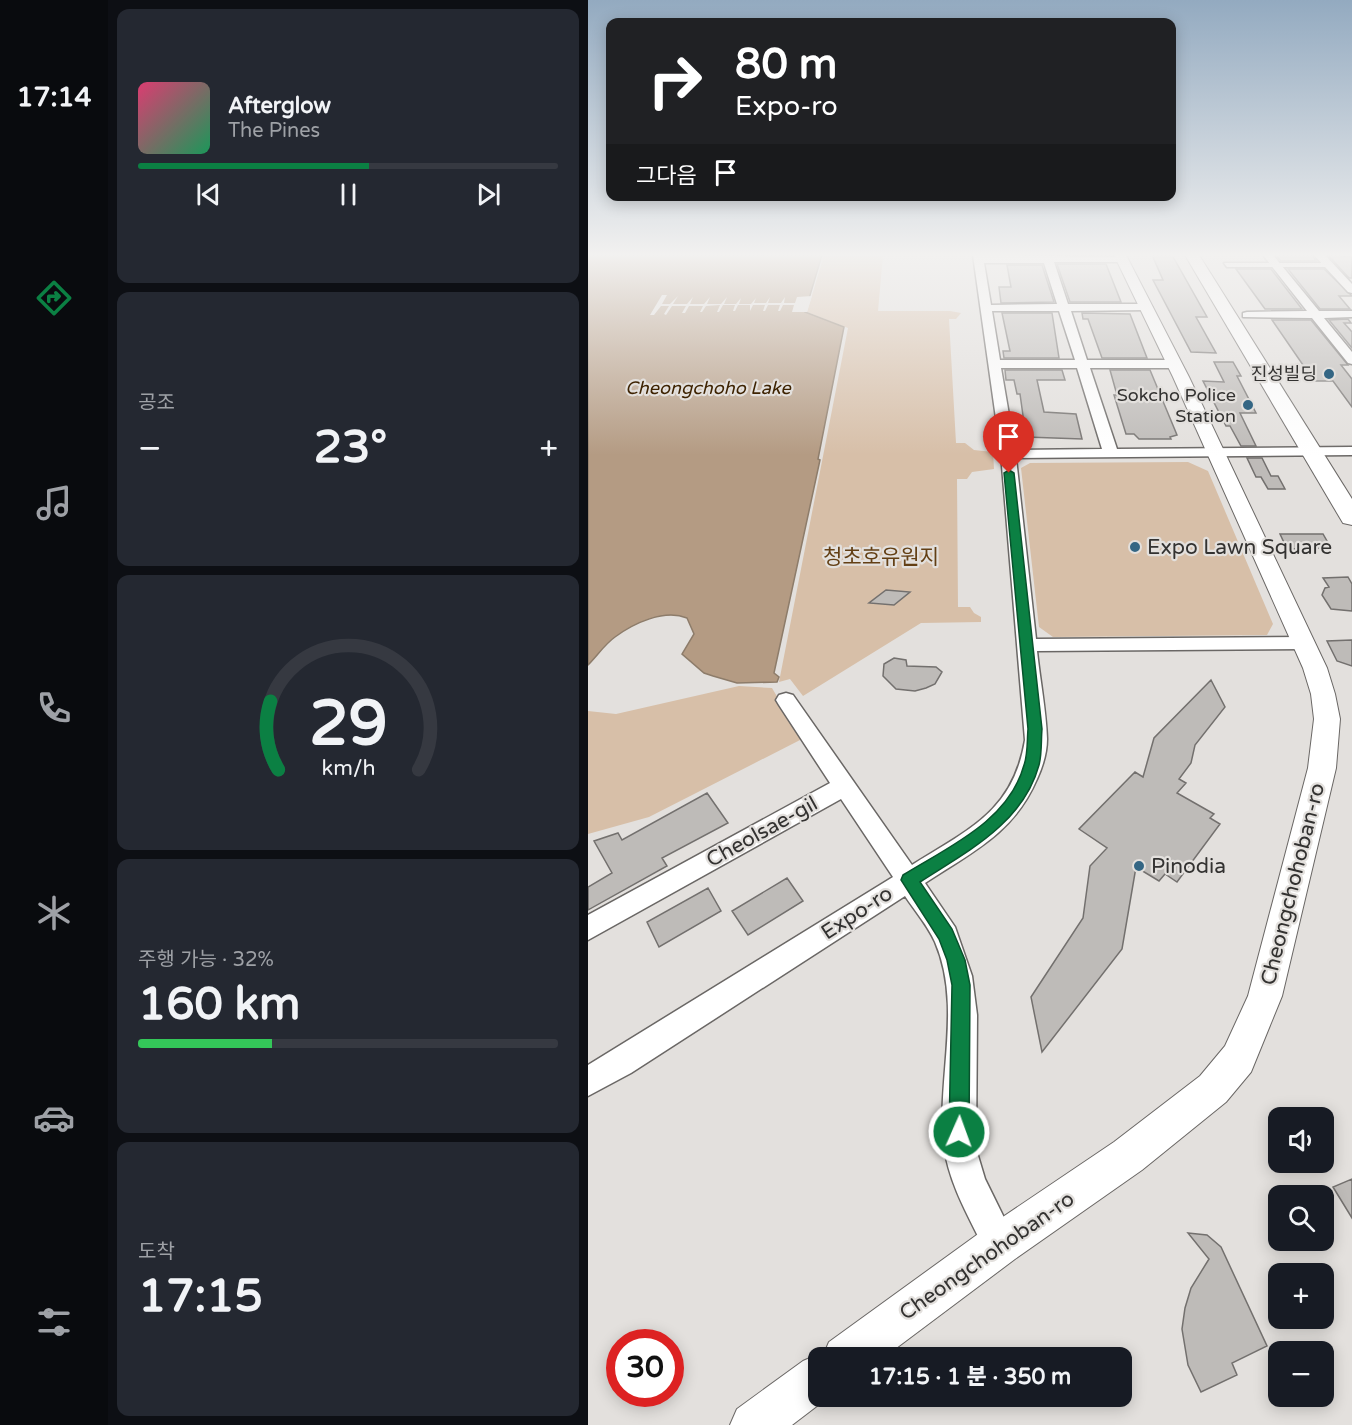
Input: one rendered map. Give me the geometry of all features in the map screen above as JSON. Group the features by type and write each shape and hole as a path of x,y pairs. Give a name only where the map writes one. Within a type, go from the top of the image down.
{"main road":[{"path":"1237,322 1318,442 1352,518"},
{"path":"1251,322 1291,383"},
{"path":"1318,442 1345,457"}],"street":[{"name":"Expo-ro","path":"588,1081 621,1064 983,833 1000,819 1024,784 1032,765 1036,740 1008,453 989,322"},
{"path":"1070,322 1111,453"},
{"name":"Cheongchohoban-ro","path":"860,1347 1000,1244 1128,1156 1213,1089 1238,1059 1254,1026 1273,968 1326,745 1327,719 1323,694 1304,643 1217,453 1153,322"},
{"path":"1321,322 1352,360"},
{"path":"996,364 1175,364"},
{"path":"1008,453 1217,453 1318,442"},
{"path":"1028,645 1304,643"},
{"path":"786,700 946,935 956,960 962,1007 959,1132 962,1155 968,1177 1000,1244"},
{"name":"Cheolsae-gil","path":"588,928 845,786"},
{"path":"753,1425 808,1385"}],"green space":[{"name":"청초호유원지","path":"831,322 949,322 956,443 965,443 974,450 993,452 994,469 972,472 967,479 957,479 958,607 970,607 981,617 981,622 921,623 803,696 790,679 779,682 848,328"},
{"name":"Expo Lawn Square","path":"1188,462 1208,471 1273,624 1267,635 1053,637 1039,627 1021,468 1030,463"},
{"path":"739,686 772,688 802,739 649,817 588,834 588,711 616,714"}],"water":[{"name":"Cheongchoho Lake","path":"588,322 830,322 844,327 818,459 820,460 774,673 779,677 777,682 737,683 704,673 682,654 694,634 687,618 669,615 640,622 631,627 611,640 588,665"}],"building":[{"path":"1004,322 1053,322 1059,358 1004,358 1003,351 1010,351"},
{"path":"1089,322 1133,322 1147,358 1102,358"},
{"path":"1175,322 1198,322 1216,353 1191,352"},
{"path":"1273,322 1312,322 1348,365 1341,365 1352,379 1352,407 1333,381 1314,381"},
{"path":"1330,322 1350,322 1351,323 1344,323 1352,332 1352,348"},
{"path":"1214,362 1233,362 1241,376 1237,376 1256,413 1240,413 1256,446 1241,446 1230,426 1226,426 1203,381 1224,382"},
{"path":"1005,370 1062,370 1065,380 1037,380 1044,412 1076,414 1082,439 1026,437 1020,394 1017,394 1014,380 1006,380"},
{"path":"1110,370 1150,370 1177,435 1170,437 1171,439 1139,439 1134,434 1126,434 1114,395 1117,395"},
{"path":"1247,458 1262,458 1271,476 1278,476 1285,489 1268,489 1261,477 1256,477"},
{"path":"1280,534 1323,534 1331,548 1287,549"},
{"path":"1348,577 1352,584 1352,611 1331,609 1322,595 1325,588 1329,587 1323,578"},
{"path":"886,590 910,592 894,605 869,603"},
{"path":"1352,640 1352,666 1337,661 1327,641"},
{"path":"894,658 906,660 907,666 936,667 942,672 935,684 926,688 915,691 896,689 883,676 884,664"},
{"name":"Pinodia","path":"1211,680 1225,707 1195,745 1191,763 1179,779 1186,783 1177,793 1214,814 1210,818 1220,824 1177,882 1165,874 1159,881 1136,867 1122,949 1042,1052 1031,997 1083,918 1090,866 1107,848 1079,829 1135,772 1143,777 1154,738"},
{"path":"707,793 728,823 662,858 667,866 588,910 588,887 612,873 594,841 618,833 622,840"},
{"path":"787,878 803,901 748,935 732,911"},
{"path":"708,888 721,911 659,947 647,922"},
{"path":"1352,1179 1352,1218 1334,1189 1334,1187"},
{"path":"1188,1233 1207,1235 1221,1247 1267,1346 1232,1363 1237,1375 1201,1392 1188,1365 1182,1329 1191,1288 1209,1259"}],"place":[{"name":"진성빌딩","path":"1329,374"},
{"name":"Sokcho Police Station","path":"1248,405"},
{"name":"Expo Lawn Square","path":"1135,547"},
{"name":"Pinodia","path":"1139,866"}],"route":[{"path":"959,1132 961,985 956,960 946,935 909,880 983,833 1000,819 1021,790 1032,765 1036,740 1009,473"}]}
